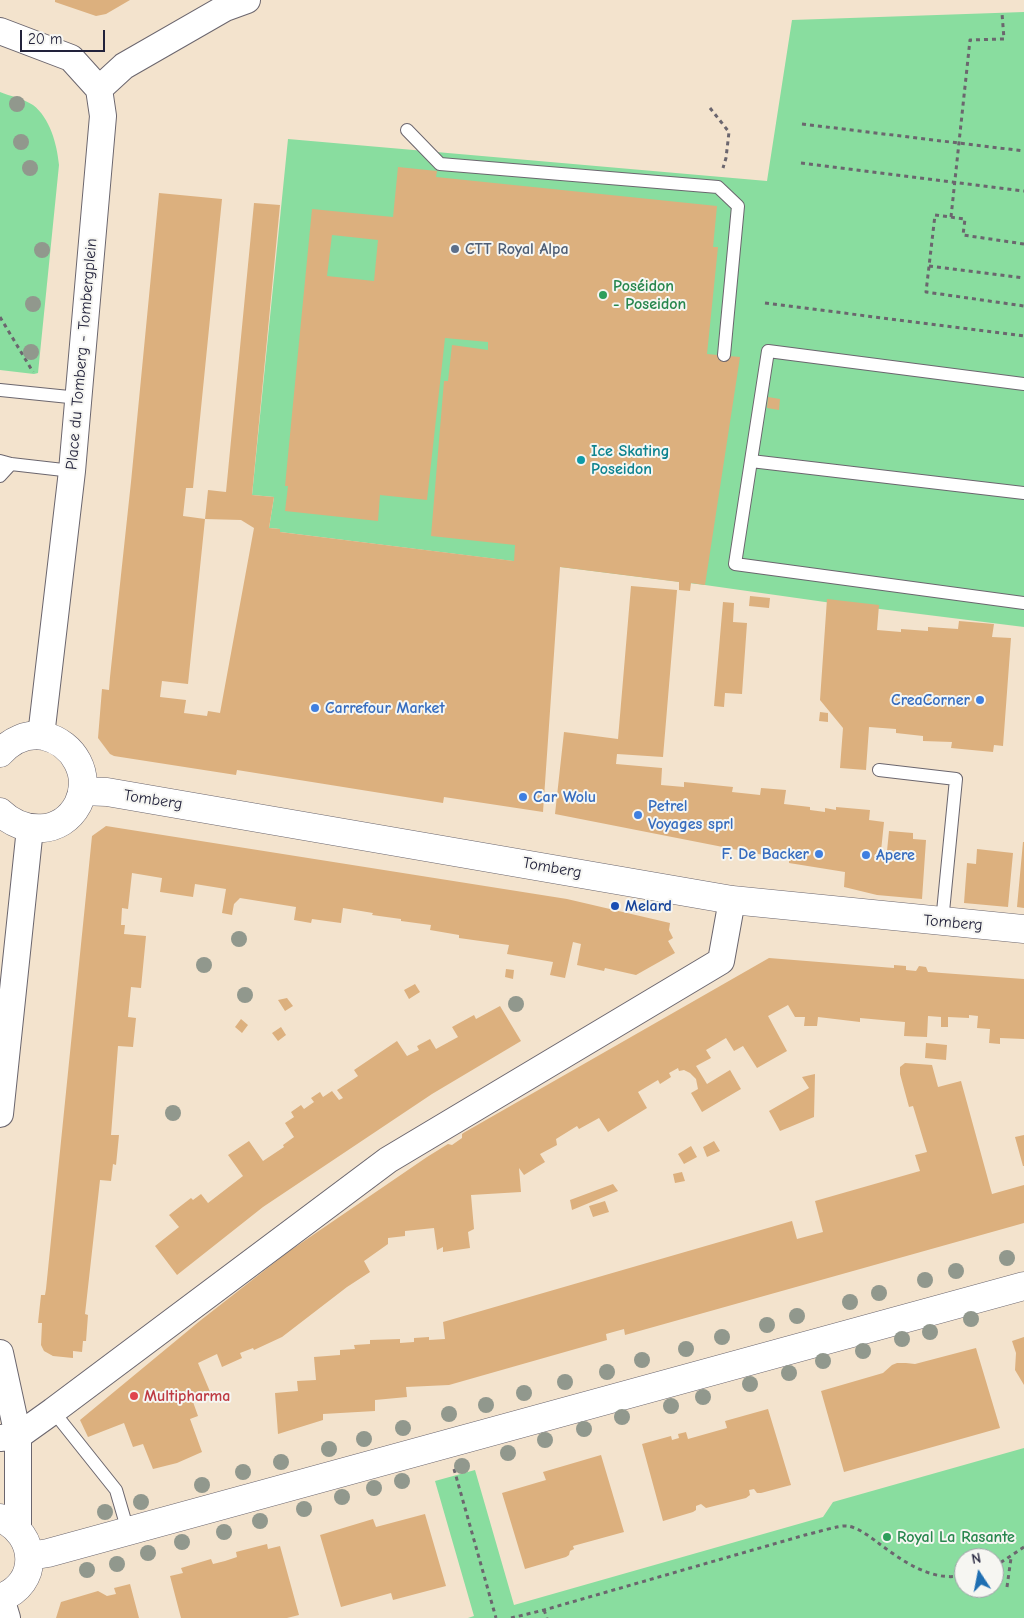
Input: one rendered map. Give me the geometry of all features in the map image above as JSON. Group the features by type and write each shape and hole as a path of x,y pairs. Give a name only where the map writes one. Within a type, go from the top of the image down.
{"street":[{"path":"0,31 70,58 99,89 124,66 225,8 246,0"},
{"name":"Place du Tomberg - Tombergplein","path":"41,736 79,398 104,116 99,89"},
{"path":"0,754 16,740 28,736 41,736 60,742 74,754 83,778 78,804 69,816 58,824 44,828 30,828 19,825 0,812"},
{"name":"Tomberg","path":"82,791 107,792 732,900 1024,929"},
{"path":"0,1114 30,828"},
{"path":"9,1437 53,1411 388,1160 721,961 732,900"},
{"path":"30,1556 48,1553 450,1444 1024,1286"},
{"path":"0,1353 9,1437 9,1524 24,1537 30,1556 27,1574 23,1582 9,1594 3,1605"}],"lane":[{"path":"407,130 440,164 718,187 738,206 724,355"},
{"path":"1024,384 768,351 735,564 1024,603"},
{"path":"0,390 79,398"},
{"path":"751,461 1024,493"},
{"path":"0,476 5,463 72,470"},
{"path":"879,770 956,779 942,922"},
{"path":"53,1411 116,1490 128,1531"}],"path":[{"path":"951,217 970,40 1004,39 1002,13"},
{"path":"710,108 729,132 726,158"},
{"path":"802,124 1024,151"},
{"path":"801,163 1024,190"},
{"path":"1024,244 963,235 965,219 935,215 926,292 1024,306"},
{"path":"929,266 1024,278"},
{"path":"765,303 1024,336"},
{"path":"0,317 34,374"},
{"path":"450,1444 455,1475 496,1618"},
{"path":"511,1618 806,1535 847,1526 866,1534 898,1558 930,1574 954,1578"},
{"path":"1004,1561 1024,1547"},
{"path":"1007,1587 1011,1557"},
{"path":"544,1610 546,1618"}],"green space":[{"path":"1024,12 1024,627 280,532 280,529 269,528 274,497 252,495 288,139 767,181 792,20"},
{"path":"0,92 25,101 39,110 52,132 59,165 38,373 34,374 0,370"},
{"name":"Royal La Rasante","path":"1024,1448 1024,1618 468,1618 474,1616 435,1481 475,1470 514,1605 823,1517 833,1502"}],"building":[{"path":"55,0 130,0 106,14 96,16 55,2"},
{"path":"398,167 437,171 436,177 717,206 713,247 718,247 707,354 740,357 705,585 691,583 690,591 679,590 679,582 560,567 543,812 444,797 443,803 237,770 236,775 114,756 110,754 98,738 102,689 109,690 159,193 222,199 193,488 186,488 183,516 205,519 208,490 226,492 254,203 280,205 252,495 274,497 269,528 280,529 280,532 514,561 515,545 431,536 444,381 448,381 452,345 488,350 488,342 445,338 427,500 380,495 378,521 285,511 288,486 285,486 312,209 393,217","holes":["332,235 378,240 374,281 327,276","205,519 241,520 254,528 220,713 208,711 207,716 184,713 186,700 160,697 162,681 188,684"]},
{"path":"768,397 780,399 779,410 767,408"},
{"path":"631,586 677,590 663,757 617,754 616,764 662,768 661,785 684,787 684,782 733,787 732,792 760,795 761,788 786,790 784,804 810,807 810,810 825,812 825,808 836,810 836,807 870,810 869,820 884,822 881,851 887,851 889,831 913,833 913,839 926,840 922,899 877,895 844,887 845,872 789,863 789,860 555,814 564,732 618,739"},
{"path":"750,596 770,598 769,608 749,606"},
{"path":"827,599 879,605 877,630 901,632 901,629 928,631 928,627 958,629 959,621 994,624 992,637 1011,638 1003,746 994,745 993,752 951,748 952,742 923,741 923,736 896,733 896,729 869,727 866,770 840,768 843,728 820,700"},
{"path":"723,602 734,603 733,622 747,623 742,694 725,693 724,707 714,706"},
{"path":"820,712 828,713 828,722 819,721"},
{"path":"106,826 567,899 670,923 669,930 673,938 668,941 675,953 636,975 605,968 604,971 577,965 581,944 573,942 565,978 550,975 553,962 507,954 509,945 459,938 459,935 430,930 431,925 401,921 401,919 343,908 341,923 312,919 311,923 294,920 296,907 240,898 234,904 232,915 222,913 226,889 195,884 193,897 160,892 162,878 132,873 128,909 122,908 121,925 125,925 124,934 146,936 141,988 131,987 128,1017 136,1018 133,1047 118,1046 111,1135 119,1135 116,1165 113,1164 111,1181 100,1180 85,1314 88,1315 86,1341 83,1341 82,1352 73,1351 73,1358 53,1356 44,1351 41,1345 42,1323 38,1323 41,1295 45,1295 46,1289 92,836"},
{"path":"1024,842 1024,908 1017,907"},
{"path":"977,849 1013,853 1008,907 964,903 967,863 976,864"},
{"path":"769,958 894,968 894,965 906,966 906,970 916,971 919,966 926,967 928,972 1024,979 1024,1039 1000,1038 1000,1044 989,1043 990,1029 977,1028 978,1016 969,1015 969,1018 948,1017 948,1027 941,1027 941,1017 928,1016 927,1037 904,1036 905,1022 860,1018 860,1022 818,1017 817,1026 804,1026 805,1017 795,1017 788,1005 768,1016 787,1051 757,1068 743,1046 734,1051 726,1038 706,1050 711,1058 696,1066 707,1084 730,1070 741,1089 702,1112 691,1093 698,1089 696,1079 684,1070 679,1071 678,1068 669,1073 671,1077 660,1084 658,1080 638,1092 647,1108 608,1132 599,1118 579,1129 577,1126 556,1139 557,1145 540,1154 545,1162 524,1175 519,1168 521,1192 471,1195 474,1229 468,1232 470,1248 443,1252 443,1247 437,1250 434,1228 405,1231 405,1236 388,1238 388,1244 364,1261 370,1272 347,1287 282,1337 254,1350 253,1348 240,1353 242,1358 222,1367 217,1354 198,1363 211,1394 193,1402 198,1416 190,1419 202,1452 177,1463 153,1469 143,1444 133,1447 124,1423 88,1437 80,1420 201,1320 288,1252 427,1157 448,1144 452,1145 462,1138 462,1134 465,1132"},
{"path":"506,969 514,970 513,979 505,977"},
{"path":"415,984 420,992 409,999 404,990"},
{"path":"287,998 293,1006 285,1011 278,1000"},
{"path":"500,1006 521,1041 432,1094 263,1207 177,1275 155,1246 179,1227 169,1215 191,1198 193,1200 201,1194 208,1203 243,1176 228,1155 249,1141 263,1161 284,1147 283,1145 294,1137 285,1123 294,1117 291,1112 301,1105 304,1109 314,1102 311,1098 320,1092 323,1097 332,1091 339,1100 343,1098 337,1090 358,1076 354,1070 397,1041 407,1056 419,1050 417,1046 430,1039 436,1049 458,1037 452,1027 474,1015 476,1019"},
{"path":"241,1019 248,1025 242,1033 235,1027"},
{"path":"281,1027 286,1035 278,1041 272,1033"},
{"path":"926,1043 947,1045 946,1060 925,1058"},
{"path":"905,1063 932,1065 938,1087 961,1081 992,1194 1024,1185 1024,1223 625,1335 624,1329 606,1334 607,1340 449,1385 406,1387 407,1397 375,1400 375,1411 323,1414 323,1420 278,1434 275,1393 298,1391 297,1381 316,1380 314,1357 340,1355 340,1350 355,1349 354,1345 370,1344 370,1340 400,1339 400,1343 414,1342 414,1338 429,1337 429,1340 445,1339 443,1322 792,1221 797,1239 823,1232 815,1201 920,1171 915,1155 927,1152 913,1106 909,1107 900,1074 900,1067"},
{"path":"815,1074 814,1117 780,1131 769,1111 809,1088 802,1077"},
{"path":"1024,1135 1024,1166 1023,1166 1015,1137"},
{"path":"714,1141 720,1151 707,1157 703,1147"},
{"path":"691,1146 697,1157 684,1164 678,1154"},
{"path":"682,1172 685,1181 675,1183 673,1174"},
{"path":"613,1184 618,1191 572,1210 570,1200"},
{"path":"605,1201 609,1212 593,1217 589,1206"},
{"path":"1024,1337 1024,1385 1015,1370 1016,1353 1012,1341"},
{"path":"976,1348 1000,1428 844,1472 821,1391 883,1373 897,1363 915,1364"},
{"path":"768,1409 791,1485 761,1493 757,1493 754,1489 749,1490 750,1495 746,1498 706,1508 701,1504 696,1506 696,1510 693,1512 663,1521 642,1444 671,1436 672,1440 679,1438 678,1434 686,1432 688,1439 727,1428 725,1421"},
{"path":"601,1455 624,1532 573,1546 574,1549 566,1557 525,1569 502,1493 546,1480 543,1472"},
{"path":"425,1514 446,1586 393,1600 391,1593 341,1607 320,1535 373,1519 376,1527"},
{"path":"267,1544 268,1549 280,1546 299,1615 287,1618 181,1618 170,1576 183,1573 181,1568 211,1559 213,1564 225,1561 237,1557 236,1552"},
{"path":"130,1584 139,1618 56,1618 61,1602 98,1591 107,1596 116,1594 114,1588"}],"place":[{"name":"CTT Royal Alpa","path":"455,249"},
{"name":"Poséidon - Poseidon","path":"603,295"},
{"name":"Ice Skating Poseidon","path":"581,460"},
{"name":"CreaCorner","path":"980,700"},
{"name":"Carrefour Market","path":"315,708"},
{"name":"Car Wolu","path":"523,797"},
{"name":"Petrel Voyages sprl","path":"638,815"},
{"name":"F. De Backer","path":"819,854"},
{"name":"Apere","path":"866,855"},
{"name":"Melard","path":"615,906"},
{"name":"Multipharma","path":"134,1396"},
{"name":"Royal La Rasante","path":"887,1537"}]}
